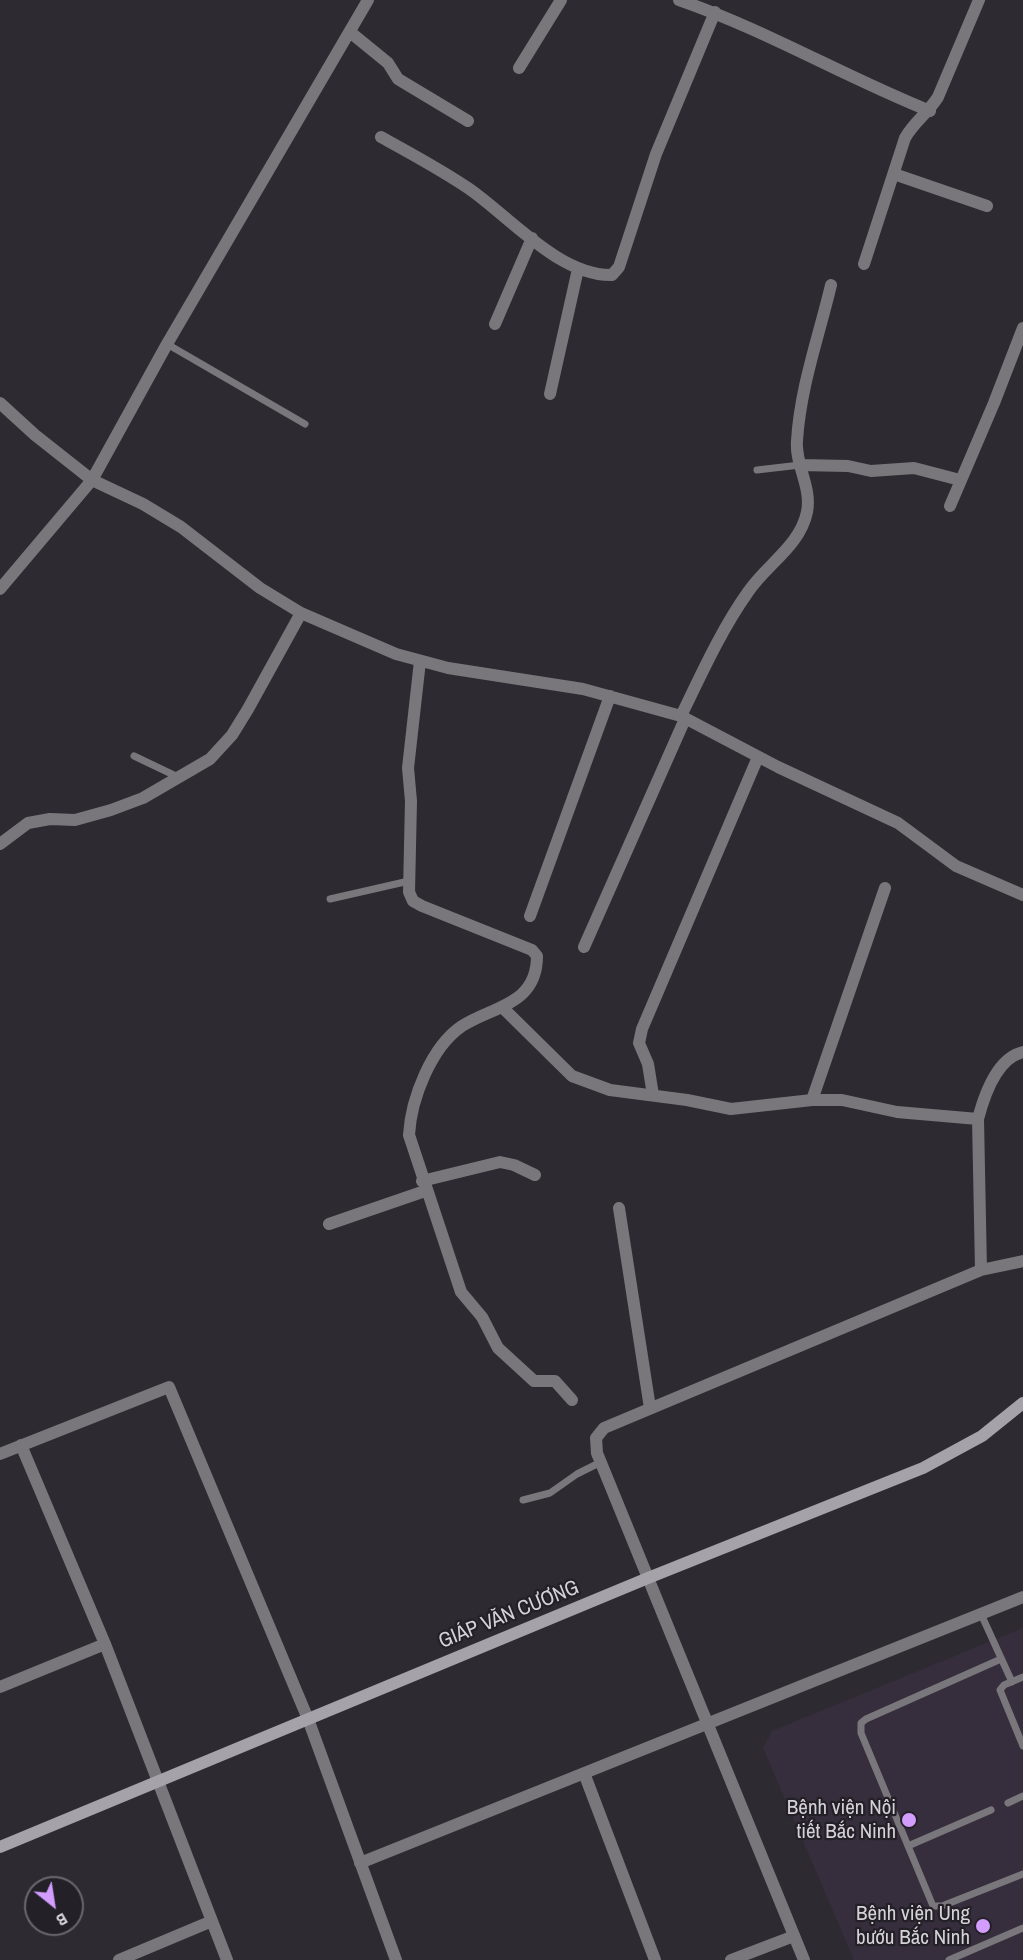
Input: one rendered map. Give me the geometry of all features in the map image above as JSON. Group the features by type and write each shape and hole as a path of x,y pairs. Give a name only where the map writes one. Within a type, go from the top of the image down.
{"street":[{"path":"0,589 92,480 167,344 368,0"},
{"path":"519,68 561,0"},
{"path":"679,0 715,12 882,92 930,111"},
{"path":"864,264 912,125 930,111 979,0"},
{"path":"381,137 461,183 532,238 578,269 612,275 620,267 656,154 715,12"},
{"path":"350,32 388,63 398,79 468,121"},
{"path":"894,174 987,206"},
{"path":"495,324 532,238"},
{"path":"550,394 578,269"},
{"path":"585,947 707,663 748,591 798,536 807,512 807,488 796,443 801,408 831,285"},
{"path":"950,506 1023,328"},
{"path":"0,403 35,435 92,480 143,504 181,527 260,588 301,613 396,654 420,661 448,668 584,688 683,718 759,757 867,807 897,823 956,866 1023,895"},
{"path":"800,465 848,466 871,471 914,468 960,480"},
{"path":"0,844 28,823 50,819 75,820 111,810 181,778 210,759 232,735 301,613"},
{"path":"420,661 408,768 411,801 409,892 413,901 532,950 537,956 537,966 527,987 503,1008 483,1014 460,1027 443,1045 424,1076 410,1110 409,1135 423,1186 457,1285 482,1317 498,1348 534,1381 540,1383 555,1381 572,1400"},
{"path":"530,916 610,696"},
{"path":"653,1095 648,1064 639,1043 642,1029 759,757"},
{"path":"812,1100 885,888"},
{"path":"503,1008 572,1076 610,1090 731,1109 812,1100 863,1103 897,1112 978,1119"},
{"path":"981,1270 978,1119 984,1097 998,1071 1016,1053 1023,1052"},
{"path":"330,1224 423,1186 500,1162 535,1175"},
{"path":"619,1208 650,1408"},
{"path":"804,1960 601,1462 596,1438 604,1428 981,1270 1023,1261"},
{"path":"0,1454 170,1387 308,1719 396,1960"},
{"name":"GIÁP VĂN CƯƠNG","path":"0,1847 648,1578 923,1468 982,1436 1023,1403"},
{"path":"21,1445 105,1644 227,1960"},
{"path":"360,1863 1023,1597"},
{"path":"0,1687 105,1644"},
{"path":"584,1773 655,1960"},
{"path":"119,1960 212,1921"},
{"path":"731,1960 794,1936"}],"lane":[{"path":"167,344 305,424"},
{"path":"758,470 800,465"},
{"path":"135,756 181,778"},
{"path":"330,899 409,881"},
{"path":"523,1500 550,1493 577,1474 601,1462"},
{"path":"981,1614 1012,1682"},
{"path":"1001,1659 861,1723 861,1733 933,1906 942,1906 1023,1874"},
{"path":"1023,1677 999,1690 1023,1746"},
{"path":"1008,1803 1023,1796"},
{"path":"908,1846 991,1810"},
{"path":"949,1960 1023,1928"}],"shaded area":[{"name":"Bệnh viện Nội tiết Bắc Ninh","path":"1023,1628 1023,1960 854,1960 763,1748 772,1731"}],"place":[{"name":"Bệnh viện Nội tiết Bắc Ninh","path":"909,1820"},
{"name":"Bệnh viện Ung bướu Bắc Ninh","path":"983,1926"}]}
